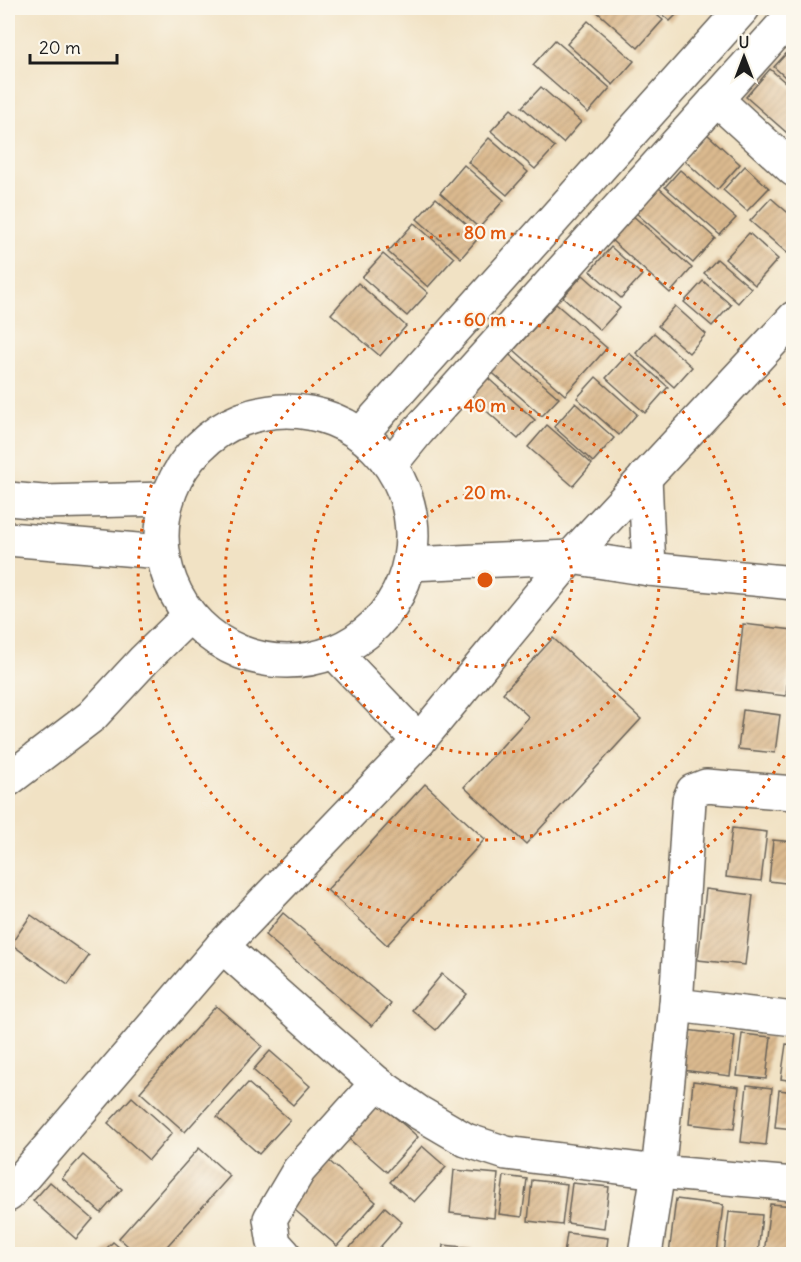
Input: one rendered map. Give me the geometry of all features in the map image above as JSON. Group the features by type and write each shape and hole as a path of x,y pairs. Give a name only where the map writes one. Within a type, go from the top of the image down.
{"street":[{"path":"361,434 743,8"},
{"path":"391,464 417,432 794,13"},
{"path":"716,99 794,170"},
{"path":"8,1195 222,946 418,741 571,557 794,318"},
{"path":"270,412 317,414 361,434 391,464 406,495 413,529 410,564 384,617 335,653 282,662 230,649 189,616 170,586 161,552 160,525 166,499 188,458 225,426 270,412"},
{"path":"645,477 649,569"},
{"path":"8,499 43,502 166,499"},
{"path":"8,539 161,552"},
{"path":"410,564 571,557 649,569 794,583"},
{"path":"8,800 10,794 8,780 92,716 189,616"},
{"path":"335,653 418,741"},
{"path":"645,1254 658,1172 676,1005 689,800 693,790 706,786 794,793"},
{"path":"222,946 377,1083 418,1112 466,1140 506,1153 658,1172 794,1184"},
{"path":"676,1005 794,1018"},
{"path":"284,1254 274,1244 270,1220 299,1170 377,1083"}],"building":[{"path":"597,8 648,8 663,20 638,48 595,10"},
{"path":"654,8 683,8 670,21"},
{"path":"588,21 634,61 613,85 567,44"},
{"path":"555,40 610,88 588,113 533,65"},
{"path":"794,45 794,85 774,67"},
{"path":"770,69 794,90 794,139 746,97"},
{"path":"541,87 581,122 563,143 522,107"},
{"path":"511,109 555,147 535,169 491,131"},
{"path":"707,134 740,164 717,190 684,160"},
{"path":"489,138 528,172 507,195 468,162"},
{"path":"464,165 504,200 479,228 440,193"},
{"path":"745,166 769,188 747,211 723,190"},
{"path":"680,170 736,218 720,235 665,187"},
{"path":"659,188 715,238 693,263 636,213"},
{"path":"436,198 480,236 461,258 417,219"},
{"path":"771,198 794,218 794,246 787,253 750,221"},
{"path":"631,214 692,268 670,293 609,238"},
{"path":"414,223 454,258 428,287 388,252"},
{"path":"749,233 778,259 755,285 725,259"},
{"path":"611,247 642,275 621,298 590,271"},
{"path":"383,254 428,293 407,316 362,277"},
{"path":"717,259 751,288 738,303 704,273"},
{"path":"583,275 620,308 600,330 563,297"},
{"path":"703,281 731,305 712,326 684,302"},
{"path":"358,283 406,326 380,356 331,314"},
{"path":"556,304 607,348 565,395 514,350"},
{"path":"675,306 706,334 689,353 658,326"},
{"path":"654,333 692,367 674,387 636,353"},
{"path":"504,350 559,398 542,416 487,368"},
{"path":"629,353 668,387 645,413 606,378"},
{"path":"481,372 535,420 518,439 464,391"},
{"path":"596,377 637,414 619,435 577,398"},
{"path":"575,403 614,438 593,462 554,427"},
{"path":"547,425 592,464 573,486 528,447"},
{"path":"743,624 793,630 786,696 736,690"},
{"path":"553,638 641,719 526,844 464,787 529,717 503,693"},
{"path":"743,710 780,715 775,753 738,749"},
{"path":"425,784 485,839 387,945 327,890"},
{"path":"732,828 767,832 761,881 726,877"},
{"path":"773,840 794,842 794,884 769,881"},
{"path":"706,889 753,895 745,965 698,960"},
{"path":"283,913 391,1004 372,1026 265,935"},
{"path":"31,915 89,956 68,985 11,944"},
{"path":"442,974 467,994 436,1030 412,1010"},
{"path":"216,1006 262,1046 185,1132 140,1092"},
{"path":"686,1030 735,1036 730,1076 682,1070"},
{"path":"742,1034 771,1037 766,1079 737,1076"},
{"path":"786,1044 794,1045 794,1081 781,1079"},
{"path":"270,1051 310,1086 293,1105 253,1070"},
{"path":"693,1081 739,1087 734,1129 689,1124"},
{"path":"248,1083 290,1120 259,1154 217,1117"},
{"path":"747,1085 772,1088 766,1145 741,1142"},
{"path":"779,1090 794,1092 794,1129 775,1127"},
{"path":"132,1097 172,1133 149,1160 108,1123"},
{"path":"380,1104 418,1137 387,1172 349,1139"},
{"path":"422,1146 446,1167 414,1202 390,1182"},
{"path":"199,1148 230,1176 160,1254 137,1254 119,1238"},
{"path":"83,1155 122,1189 101,1213 62,1178"},
{"path":"328,1160 376,1202 337,1246 289,1205"},
{"path":"454,1170 498,1174 494,1218 450,1213"},
{"path":"504,1176 527,1179 522,1217 499,1214"},
{"path":"532,1180 567,1184 562,1225 528,1221"},
{"path":"50,1182 93,1219 76,1239 33,1201"},
{"path":"572,1183 609,1187 604,1228 567,1223"},
{"path":"676,1199 723,1205 717,1254 669,1254"},
{"path":"770,1204 794,1206 794,1254 764,1254"},
{"path":"385,1207 402,1222 374,1254 345,1253"},
{"path":"729,1212 762,1215 758,1254 724,1254"},
{"path":"567,1233 608,1238 606,1254 564,1254"},
{"path":"113,1242 127,1254 101,1254"},
{"path":"443,1245 473,1248 472,1254 442,1254"},
{"path":"479,1251 500,1253 500,1254 478,1254"}]}
